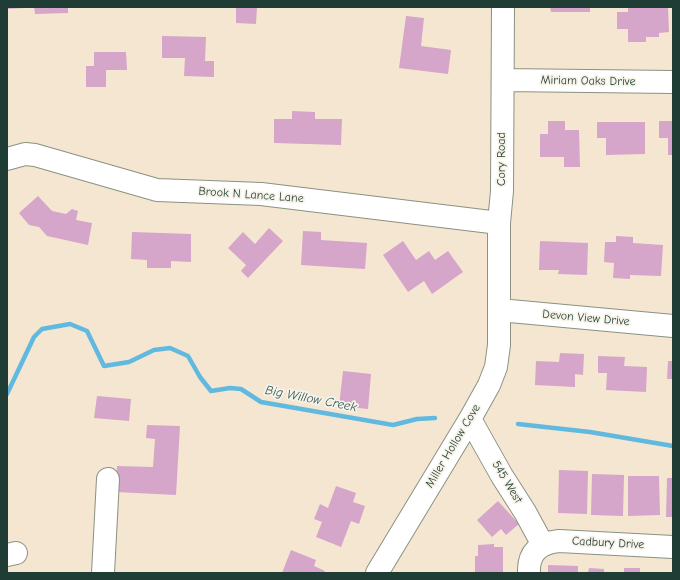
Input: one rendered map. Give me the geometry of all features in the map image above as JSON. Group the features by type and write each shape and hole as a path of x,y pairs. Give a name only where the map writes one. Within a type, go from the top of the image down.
{"street":[{"name":"Cory Road","path":"499,310 499,223 502,191 503,7"},
{"name":"Miriam Oaks Drive","path":"503,80 673,82"},
{"name":"Brook N Lance Lane","path":"7,159 25,154 35,155 157,190 261,194 499,223"},
{"name":"Devon View Drive","path":"499,310 673,326"},
{"name":"Miller Hollow Cove","path":"377,573 489,385 496,367 499,345 499,310"},
{"name":"545 West","path":"470,419 543,545"},
{"path":"103,573 108,479"},
{"name":"Cadbury Drive","path":"543,545 558,541 673,547"},
{"path":"528,573 532,553 543,545"}],"building":[{"path":"7,7 25,7 25,8 7,9"},
{"path":"34,7 68,7 68,13 35,14"},
{"path":"236,7 257,7 256,24 236,23"},
{"path":"550,7 590,7 590,12 551,12"},
{"path":"628,7 668,7 669,32 659,33 659,37 646,37 646,42 628,42 628,29 617,29 617,12 628,12"},
{"path":"406,16 424,18 421,46 451,50 448,74 399,68"},
{"path":"162,36 206,37 205,61 214,61 214,77 184,76 185,58 162,58"},
{"path":"94,52 126,52 127,70 106,70 106,87 86,87 86,66 94,66"},
{"path":"292,111 315,112 315,119 342,119 341,145 274,143 274,119 292,119"},
{"path":"548,121 565,121 565,130 579,130 580,167 564,167 564,157 540,157 540,134 548,134"},
{"path":"659,121 673,121 673,155 668,155 668,138 659,138"},
{"path":"597,122 645,122 645,154 606,155 606,138 597,138"},
{"path":"38,196 52,211 66,214 72,209 78,211 76,220 92,223 88,245 47,236 39,227 29,225 19,213"},
{"path":"269,228 283,241 248,278 241,271 246,265 228,248 243,232 255,244"},
{"path":"303,231 321,232 321,240 367,243 365,269 301,265"},
{"path":"132,232 191,234 191,262 171,261 171,268 147,268 147,260 131,259"},
{"path":"616,236 633,237 633,243 663,245 661,276 630,275 630,279 613,278 614,263 604,262 605,242 616,242"},
{"path":"403,241 416,260 429,251 435,260 448,251 463,272 432,294 424,281 408,292 383,255"},
{"path":"540,241 588,243 587,275 558,274 559,270 539,270"},
{"path":"560,353 584,354 583,375 575,374 575,387 535,385 536,361 559,362"},
{"path":"598,356 625,357 624,366 647,367 646,392 606,390 607,373 598,373"},
{"path":"668,361 673,361 673,379 667,379"},
{"path":"343,371 371,374 368,409 339,406"},
{"path":"97,396 131,399 129,421 94,418"},
{"path":"147,425 180,426 176,495 116,492 117,466 153,467 155,439 146,438"},
{"path":"559,470 588,471 587,514 558,513"},
{"path":"592,474 624,475 623,516 591,515"},
{"path":"628,476 659,476 660,515 628,516"},
{"path":"667,478 673,478 673,517 666,517"},
{"path":"336,486 356,493 353,502 365,506 359,524 351,521 341,547 316,537 322,522 314,519 320,504 328,508"},
{"path":"498,501 519,524 506,535 501,529 492,537 477,520"},
{"path":"494,544 494,547 503,547 503,573 475,572 475,556 478,556 478,545"},
{"path":"291,550 316,560 314,566 325,571 324,573 282,573"},
{"path":"548,565 578,566 578,573 548,573"},
{"path":"589,568 604,569 604,573 588,573"},
{"path":"624,568 640,568 640,573 624,573"}],"waterway":[{"name":"Big Willow Creek","path":"7,394 34,337 42,329 70,324 87,331 104,366 129,362 154,350 170,348 188,356 200,377 211,391 230,388 241,389 261,402 393,425 417,419 435,418"},
{"name":"Big Willow Creek","path":"518,424 590,432 673,446"}]}
